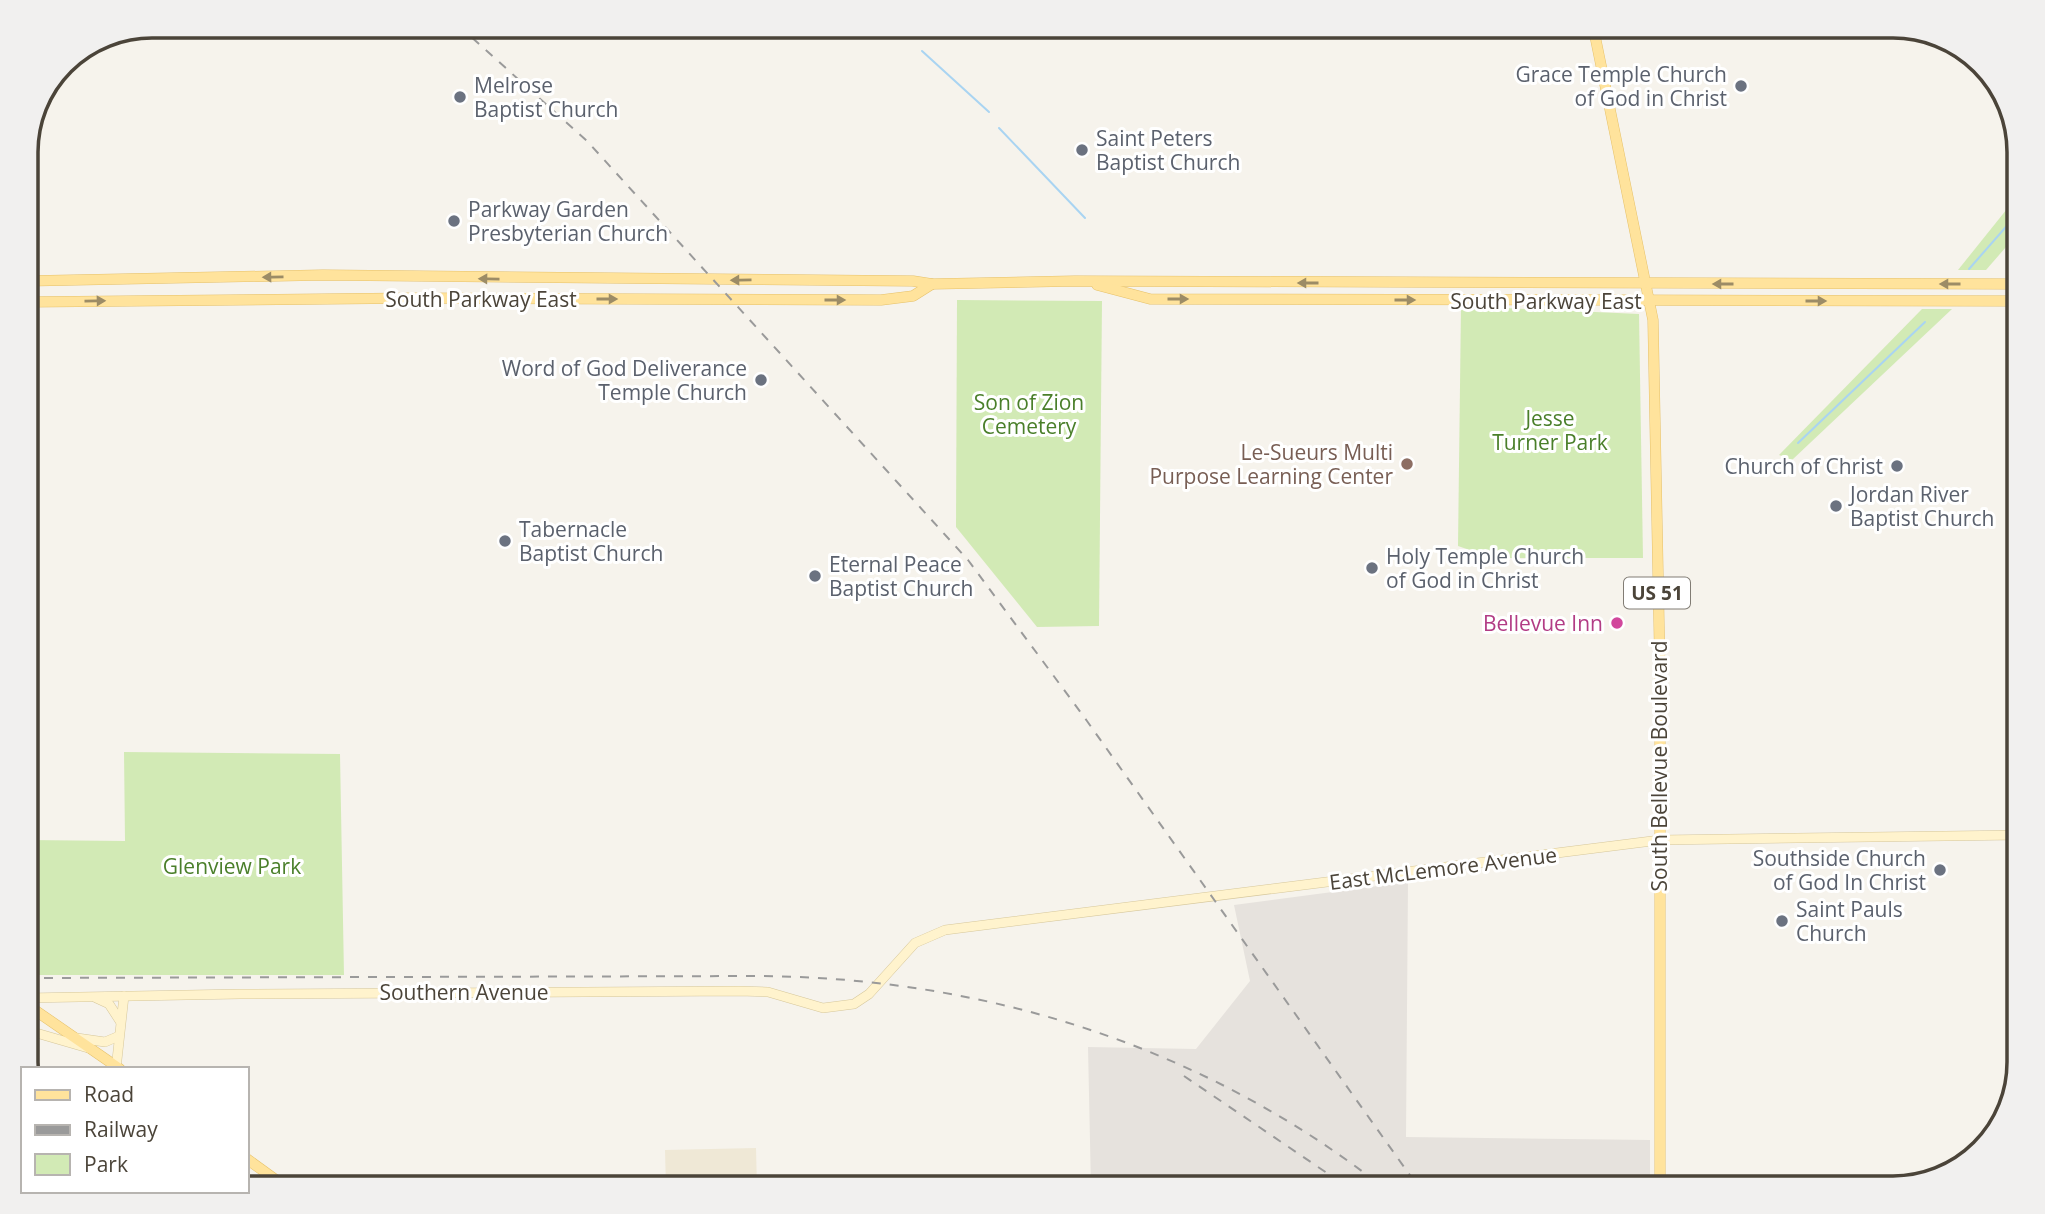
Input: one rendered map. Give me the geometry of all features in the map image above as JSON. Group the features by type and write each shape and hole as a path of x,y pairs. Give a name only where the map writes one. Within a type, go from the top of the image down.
{"main road":[{"name":"US 51","path":"1595,38 1649,302"},
{"name":"South Parkway East","path":"39,281 323,275 901,281 932,284 1076,281 1646,285 2006,284"},
{"name":"South Parkway East","path":"1076,281 1150,299 2006,301"},
{"name":"South Parkway East","path":"39,302 396,298 881,300 913,296 932,284"},
{"name":"South Bellevue Boulevard","path":"1649,302 1653,320 1656,481 1660,1176"},
{"name":"East McLemore Avenue","path":"886,974 915,943 945,930 1660,840 2007,835"},
{"name":"Southern Avenue","path":"39,998 202,994 739,991 768,992 823,1008 838,1008 869,994 886,974"},
{"path":"117,1067 124,996"},
{"path":"94,997 109,1004 121,1024"},
{"path":"39,1013 116,1067"},
{"path":"39,1034 88,1048"},
{"path":"72,1037 95,1042 119,1036"},
{"path":"248,1160 270,1176"}],"shaded area":[{"path":"1408,882 1406,1137 1650,1140 1650,1176 1091,1176 1088,1047 1196,1049 1250,981 1234,905"},
{"path":"756,1148 757,1176 666,1176 665,1150"}],"green space":[{"path":"2006,210 2006,247 1986,270 1958,270"},
{"name":"Son of Zion Cemetery","path":"957,300 1102,301 1099,626 1037,627 956,527"},
{"name":"Jesse Turner Park","path":"1461,306 1639,314 1643,558 1493,558 1458,546"},
{"path":"1922,309 1952,309 1792,460 1779,455"},
{"name":"Glenview Park","path":"124,752 340,754 344,975 39,975 39,840 125,841"}],"waterway":[{"path":"922,51 989,112"},
{"path":"999,128 1085,218"},
{"path":"1969,269 2006,227"},
{"path":"1798,443 1925,322"}],"railway":[{"path":"472,38 587,141 968,560 1087,721 1410,1176"},
{"path":"39,978 761,976 845,980 929,990 1010,1007 1090,1030 1168,1059 1243,1096 1315,1138 1367,1176"},
{"path":"1184,1076 1331,1176"}],"place":[{"name":"Grace Temple Church of God in Christ","path":"1741,86"},
{"name":"Melrose Baptist Church","path":"460,97"},
{"name":"Saint Peters Baptist Church","path":"1082,150"},
{"name":"Parkway Garden Presbyterian Church","path":"454,221"},
{"name":"Word of God Deliverance Temple Church","path":"761,380"},
{"name":"Le-Sueurs Multi Purpose Learning Center","path":"1407,464"},
{"name":"Church of Christ","path":"1897,466"},
{"name":"Jordan River Baptist Church","path":"1836,506"},
{"name":"Tabernacle Baptist Church","path":"505,541"},
{"name":"Holy Temple Church of God in Christ","path":"1372,568"},
{"name":"Eternal Peace Baptist Church","path":"815,576"},
{"name":"Bellevue Inn","path":"1617,623"},
{"name":"Southside Church of God In Christ","path":"1940,870"},
{"name":"Saint Pauls Church","path":"1782,921"}]}
